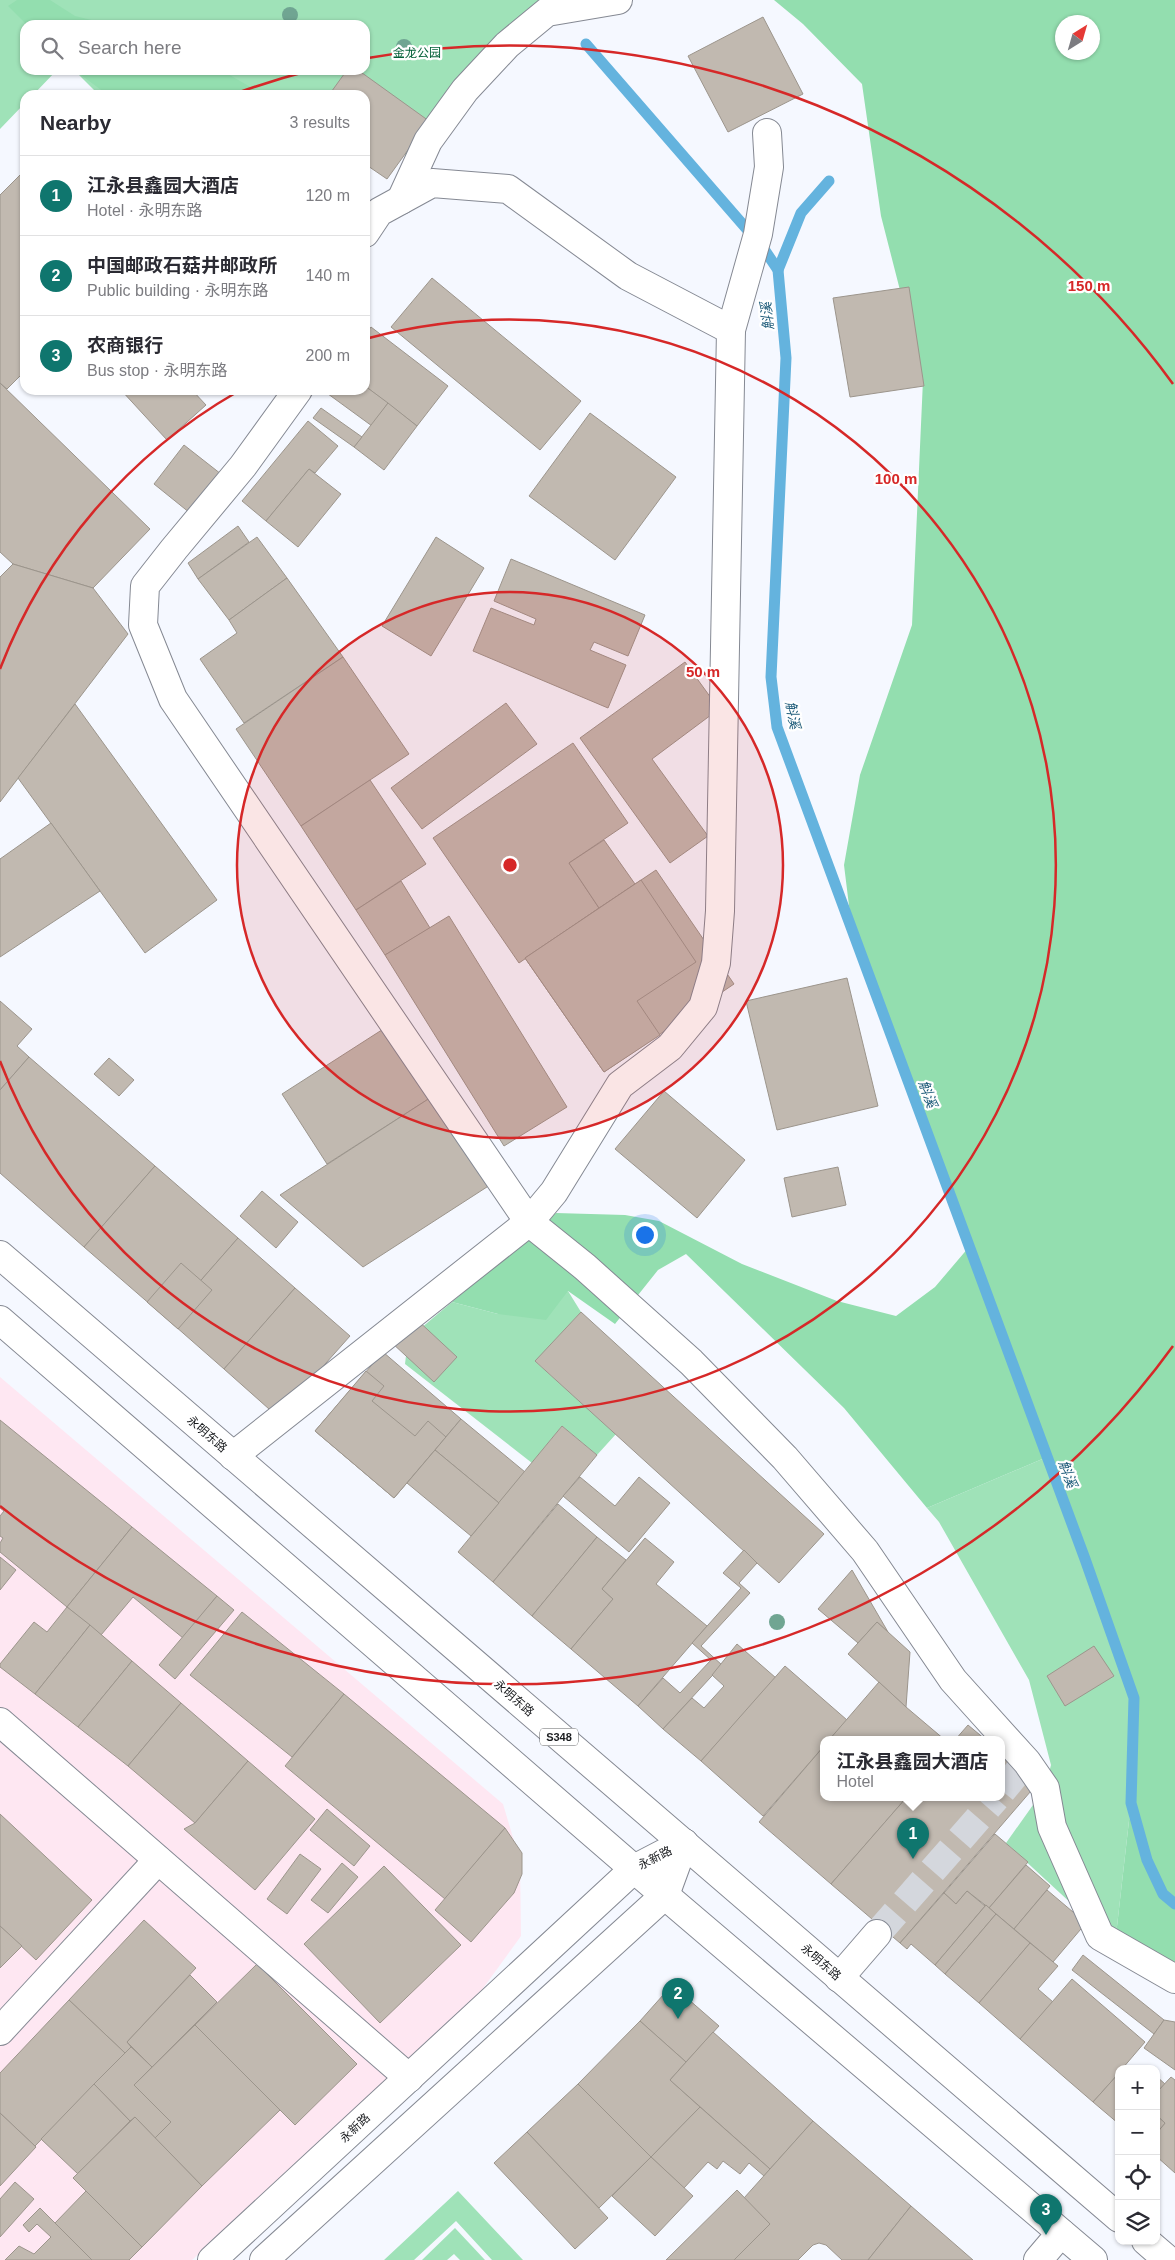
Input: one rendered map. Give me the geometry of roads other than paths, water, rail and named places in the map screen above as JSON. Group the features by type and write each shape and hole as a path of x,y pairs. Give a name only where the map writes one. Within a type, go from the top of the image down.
{"main road":[{"path":"402,200 428,140 465,90 507,44 547,12 618,0"},
{"path":"233,1456 529,1222 554,1192 620,1085 670,1047 703,1007 716,963 720,901 731,330 758,234 769,167 767,133"},
{"path":"370,225 378,212 432,183 508,189 628,276 731,330"},
{"path":"294,395 243,466 146,586 143,625 173,699 529,1222 585,1267 692,1362 785,1458 866,1551 953,1680 999,1736"},
{"name":"永明东路","path":"0,1255 1115,2215"},
{"path":"0,1320 634,1869 1093,2260"},
{"path":"0,1722 409,2078"},
{"path":"1005,1743 1046,1788 1052,1827 1100,1936 1175,1979"},
{"name":"永新路","path":"212,2260 634,1869 684,1844"},
{"name":"永新路","path":"264,2260 665,1895 684,1844"},
{"path":"0,2031 158,1860"},
{"path":"840,1978 877,1934"},
{"path":"1038,2260 1061,2233"},
{"path":"1151,2245 1168,2260"}],"waterway":[{"name":"斛溪","path":"586,44 764,249 778,270 786,358 771,677 777,727 1085,1559 1134,1698 1131,1803 1147,1860 1163,1894 1175,1904"},
{"name":"斛溪","path":"778,270 801,213 829,181"}],"tunnel":[{"path":"1005,1787 1020,1769"},
{"path":"877,1934 993,1801"}],"place":[{"name":"江永县鑫园大酒店","path":"913,1859"},
{"name":"中国邮政石菇井邮政所","path":"678,2019"},
{"name":"农商银行","path":"1046,2235"}],"park label":[{"name":"金龙公园","path":"417,53"}]}
